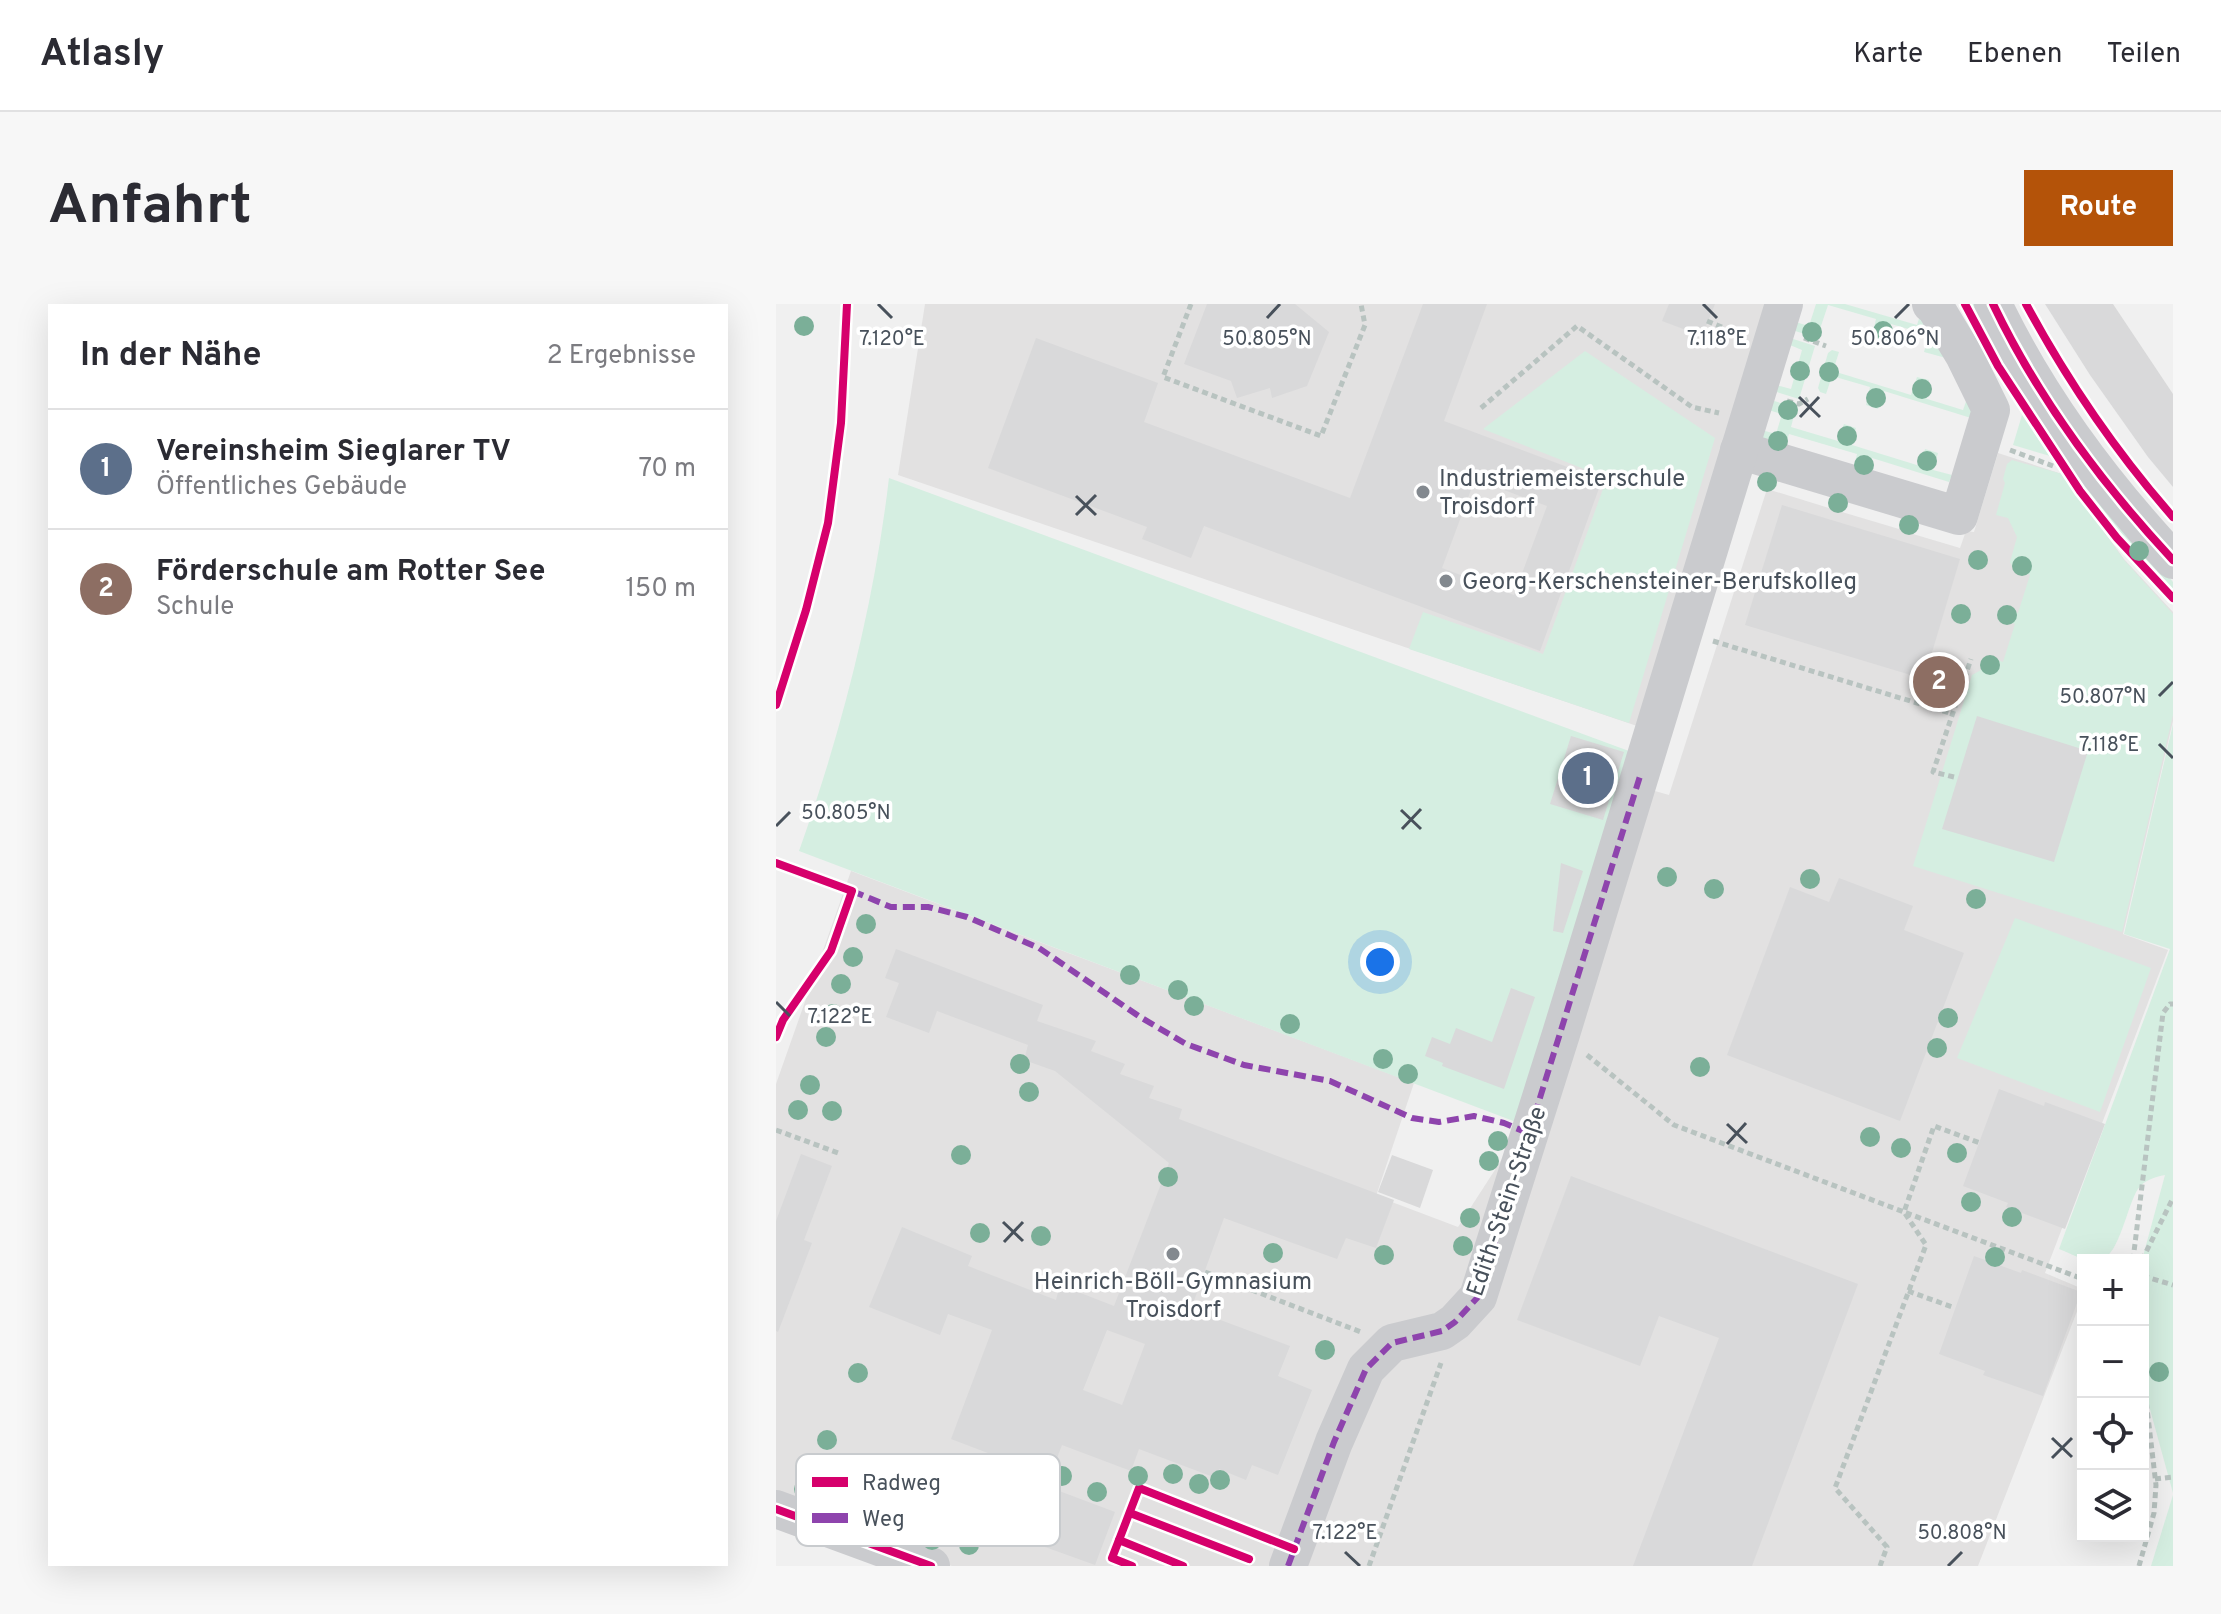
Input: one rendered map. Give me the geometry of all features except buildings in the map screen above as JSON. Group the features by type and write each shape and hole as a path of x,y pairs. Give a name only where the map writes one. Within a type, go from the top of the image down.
{"street":[{"name":"Edith-Stein-Straße","path":"1392,1343 1442,1331 1478,1297 1784,304"},
{"path":"1743,434 1959,516 1991,410 1964,355 1931,304"},
{"path":"1993,304 2007,334 2085,456 2172,556"},
{"path":"1288,1566 1334,1442 1366,1369 1392,1343"},
{"path":"776,1509 796,1517"},
{"path":"868,1546 911,1563"}],"path":[{"path":"1191,304 1163,377 1321,436 1365,325 1361,304"},
{"path":"1481,408 1577,326 1692,407 1743,434"},
{"path":"1983,440 2056,467 2062,465"},
{"path":"1684,632 1953,714"},
{"path":"1954,777 1933,772 1971,659"},
{"path":"2134,1254 2163,1013 2173,1004"},
{"path":"1561,1034 1674,1125 2077,1277"},
{"path":"1904,1212 1934,1126 1980,1143"},
{"path":"776,1130 841,1154"},
{"path":"2145,1254 2173,1198"},
{"path":"1880,1566 1887,1547 1835,1488 1926,1245 1904,1212"},
{"path":"1205,1272 1392,1343"},
{"path":"2149,1278 2173,1285"},
{"path":"1908,1291 1955,1308"},
{"path":"1369,1566 1455,1322"},
{"path":"2139,1566 2154,1513 2155,1479 2146,1398"},
{"path":"2155,1479 2173,1477"}],"shaded area":[{"name":"Georg-Kerschensteiner-Berufskolleg","path":"925,304 1766,304 1637,726 898,475"},
{"path":"1998,453 2062,474 2124,559 2173,612 2173,721 2123,934 2168,950 2045,1273 2077,1286 2077,1311 1978,1566 952,1566 899,1546 1060,1546 1060,1454 796,1454 796,1507 776,1499 776,1084 851,871 1414,1083 1376,1196 1458,1227 1524,1125 1648,789 1669,795 1767,489 1829,508 1835,491 1847,495 1842,512 1899,529 1905,512 1918,516 1913,534 1960,548 1966,531 1974,532"}],"green space":[{"path":"1816,304 1845,304 1917,325 1922,309 1946,358 1924,352 1929,335 1891,324 1885,341 1872,337 1876,319 1828,305 1817,338 1789,329 1792,321 1809,326"},
{"path":"1969,304 1977,304 2045,421 2043,431 1993,351"},
{"path":"1787,337 1815,346 1799,399 1770,390 1773,384 1791,389 1802,350 1785,343"},
{"path":"1832,350 1839,352 1833,371 1911,395 1917,377 1929,380 1924,398 1963,410 1969,393 1972,393 1971,418 1884,391 1878,409 1866,405 1870,387 1832,376 1826,394 1820,392 1818,388 1828,353"},
{"path":"1585,351 1715,438 1629,723 1409,649 1423,612 1543,654 1607,478 1483,429"},
{"path":"1768,399 1796,408 1791,427 1838,441 1844,424 1856,428 1852,445 1920,466 1925,449 1938,453 1933,470 1952,475 1949,482 1872,458 1866,475 1853,470 1857,454 1789,434 1783,453 1759,445 1758,429 1776,434 1782,414 1765,409"},
{"path":"2022,415 2050,456 2013,445"},
{"path":"2012,460 2062,474 2124,560 2173,614 2173,715 2122,932 1913,866 1972,675 1981,670 1986,656 2003,662 2015,624 1998,618 2001,608 2018,613 2030,575 2013,568 2010,562 2017,537 2008,518 1996,515 2007,464"},
{"path":"2078,468 2173,582 2173,593 2080,487 2071,470"},
{"path":"889,478 1637,754 1524,1125 799,851 829,760 854,667 875,573"},
{"path":"2173,724 2173,1493 2149,1406 2149,1254 2144,1254 2165,1175 2140,1186 2109,1254 2077,1254 2077,1257 2059,1249 2170,949 2124,934"},
{"path":"2015,918 2151,968 2100,1112 1957,1058"},
{"path":"2173,1495 2173,1566 2151,1566"}],"marked path":[{"path":"1288,1566 1334,1442 1366,1369 1392,1343 1442,1331 1478,1297 1641,773"},
{"path":"852,891 891,907 928,907 967,917 1039,948 1140,1017 1186,1044 1244,1065 1330,1081 1412,1118 1439,1122 1474,1116 1504,1123 1530,1134"}],"cycle path":[{"path":"776,705 806,610 828,523 841,423 847,304"},
{"path":"1965,304 1998,366 2080,491 2117,538 2173,598"},
{"path":"1993,304 2030,373 2073,439 2121,501 2173,560"},
{"path":"2026,304 2094,415 2173,517"},
{"path":"776,863 852,891 831,951 783,1020 776,1037"},
{"path":"1119,1540 1139,1488 1294,1549"},
{"path":"776,1509 796,1516"},
{"path":"1130,1513 1249,1559"},
{"path":"1132,1566 1112,1558 1119,1540 1183,1566"},
{"path":"877,1546 931,1566"}],"place":[{"name":"Industriemeisterschule Troisdorf","path":"1423,492"},
{"name":"Georg-Kerschensteiner-Berufskolleg","path":"1446,581"},
{"name":"Förderschule am Rotter See","path":"1939,682"},
{"name":"Vereinsheim Sieglarer TV","path":"1588,778"},
{"name":"Heinrich-Böll-Gymnasium Troisdorf","path":"1173,1254"}]}
